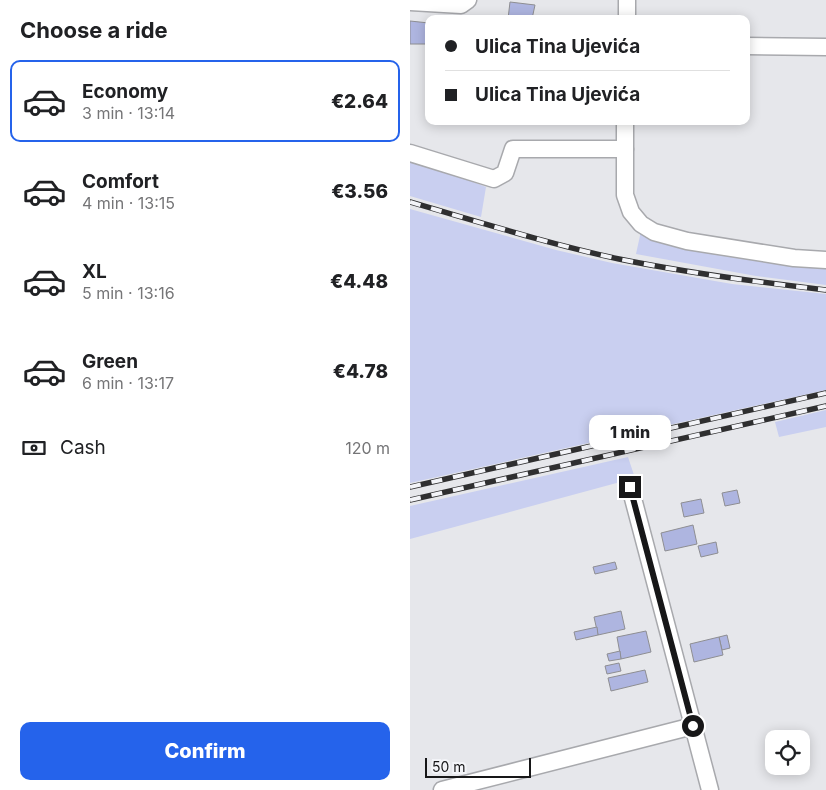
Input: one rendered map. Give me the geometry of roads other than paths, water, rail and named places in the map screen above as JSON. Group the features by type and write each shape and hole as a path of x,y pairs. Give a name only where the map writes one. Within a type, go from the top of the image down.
{"street":[{"path":"410,2 462,5 468,0"},
{"path":"627,0 627,15"},
{"path":"750,46 826,47"},
{"path":"626,125 625,195 631,212 641,224 654,232 688,241 794,258 826,260"},
{"path":"410,153 494,179 505,173 513,149 625,149"},
{"path":"630,487 710,790"},
{"path":"442,790 693,726"}],"railway":[{"path":"410,202 540,240 619,259 723,277 826,290"},
{"path":"410,487 826,393"},
{"path":"410,500 826,406"}]}
